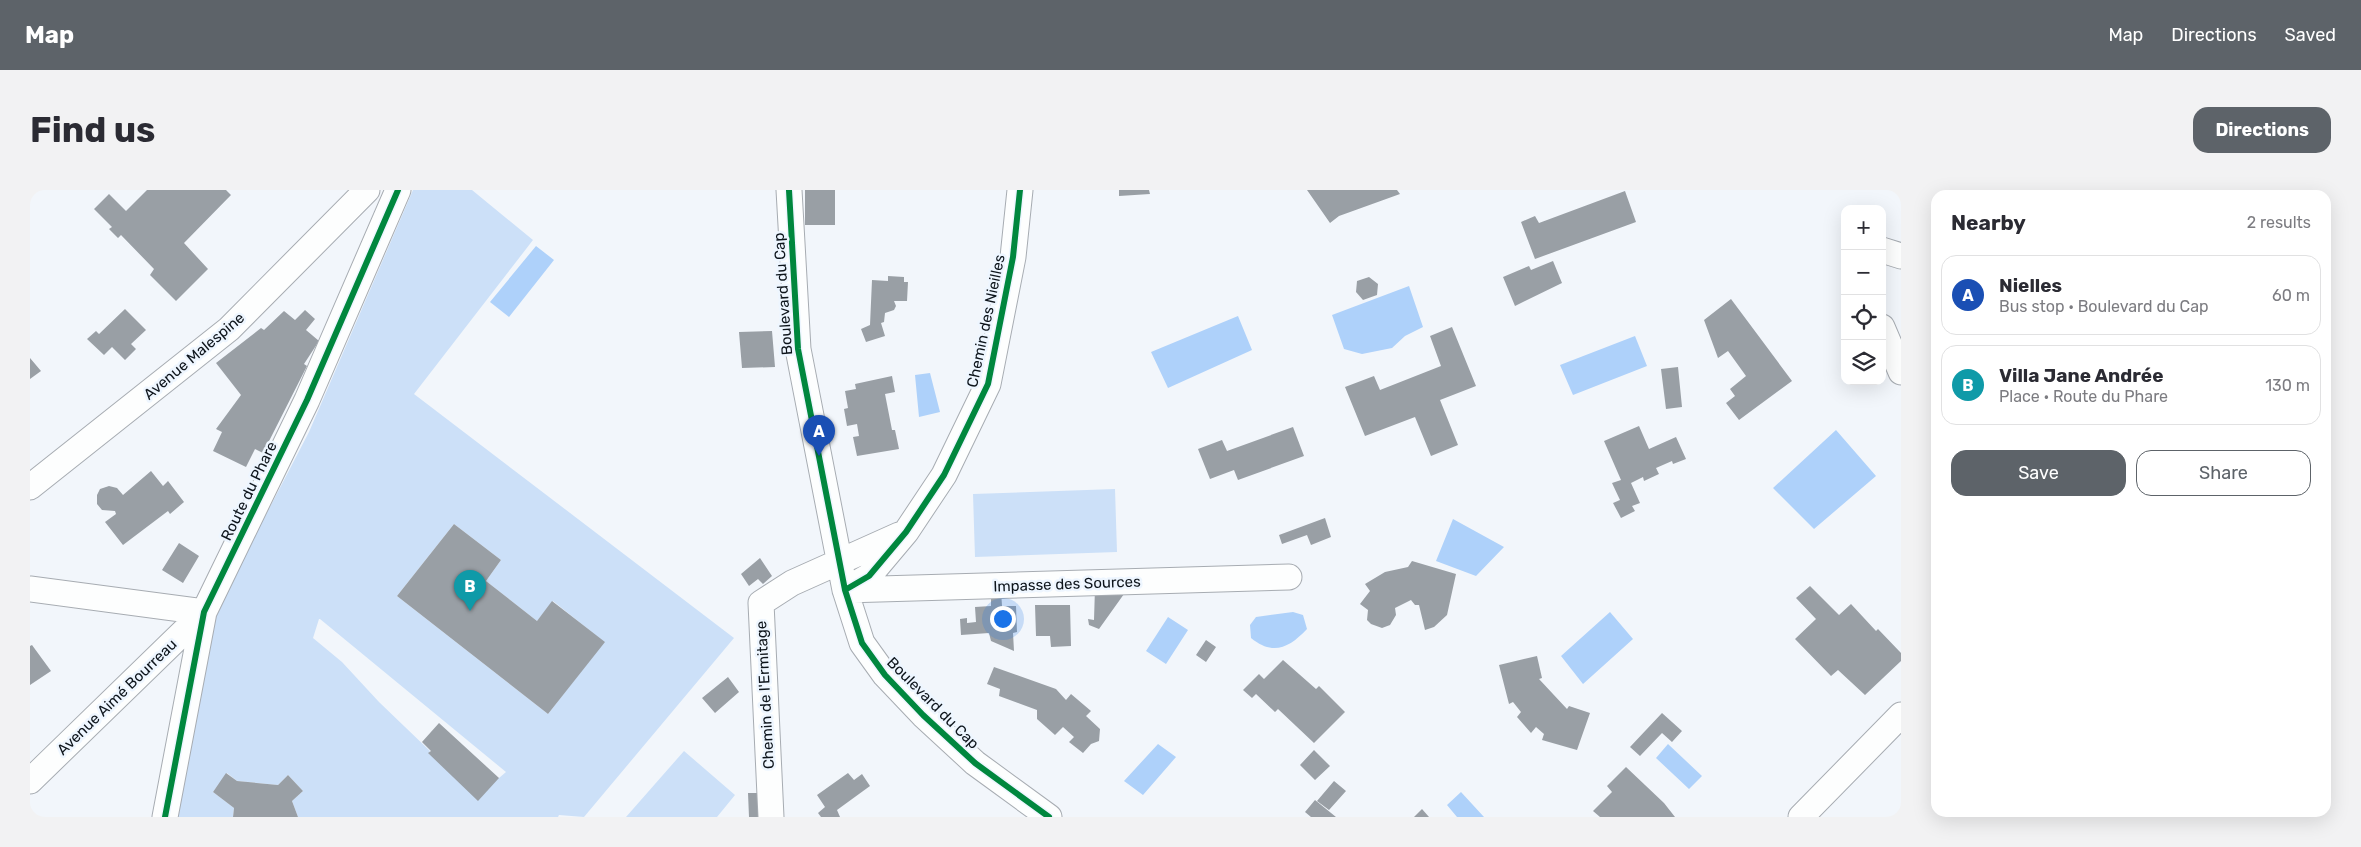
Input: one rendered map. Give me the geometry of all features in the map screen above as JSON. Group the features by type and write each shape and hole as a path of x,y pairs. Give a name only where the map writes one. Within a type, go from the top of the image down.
{"street":[{"name":"Avenue Malespine","path":"30,487 229,329 367,190"},
{"name":"Route du Phare","path":"165,817 204,612 307,400 398,190"},
{"name":"Boulevard du Cap","path":"789,190 798,349 845,590 862,643 885,675 923,715 976,763 1049,817"},
{"name":"Chemin des Nieilles","path":"845,590 869,576 906,532 944,474 988,384 1013,256 1020,190"},
{"path":"1886,251 1901,256"},
{"path":"1886,336 1901,372"},
{"path":"840,562 906,532"},
{"name":"Chemin de l'Ermitage","path":"771,817 761,603 792,583 840,562"},
{"name":"Impasse des Sources","path":"845,590 1290,578"},
{"path":"30,589 204,612"},
{"name":"Avenue Aimé Bourreau","path":"30,781 204,612"},
{"path":"1801,817 1901,715"}],"shaded area":[{"path":"413,190 472,190 533,240 414,394 734,638 584,817 559,815 558,817 298,817 292,801 303,791 288,775 278,785 237,781 227,773 213,792 234,808 233,816 236,817 164,817 204,612 244,557 309,432","holes":["454,524 501,560 486,581 537,621 553,601 604,642 548,714 397,596","320,619 506,772 499,778 429,753 430,751 379,702 342,662 313,638"]},
{"path":"1115,489 1117,552 975,557 973,494"},
{"path":"684,751 735,795 717,817 626,817"}],"water":[{"path":"536,246 554,260 509,317 490,302"},
{"path":"1409,286 1423,327 1405,336 1392,348 1362,354 1344,349 1332,315"},
{"path":"1238,316 1252,350 1168,388 1151,352"},
{"path":"1635,336 1647,366 1573,395 1560,365"},
{"path":"930,373 940,412 919,417 915,375"},
{"path":"1836,430 1876,476 1814,529 1773,488"},
{"path":"1453,519 1504,547 1476,576 1436,561"},
{"path":"1293,612 1303,615 1307,629 1294,641 1274,648 1259,644 1251,638 1250,625 1256,617"},
{"path":"1610,612 1633,639 1583,684 1561,656"},
{"path":"1168,617 1188,630 1166,664 1146,651"},
{"path":"1158,744 1176,757 1143,795 1124,781"},
{"path":"1668,744 1702,776 1689,789 1656,758"},
{"path":"1461,792 1484,817 1457,817 1447,805"}],"building":[{"path":"147,190 226,190 231,195 184,243 208,269 176,301 150,275 154,269 121,235 118,238 109,229 112,227 94,209 109,194 126,211"},
{"path":"805,190 835,190 835,225 805,225"},
{"path":"1119,190 1149,190 1150,194 1119,196"},
{"path":"1307,190 1397,190 1400,194 1339,216 1330,223"},
{"path":"1625,191 1636,222 1535,259 1521,222 1535,216 1539,223"},
{"path":"1553,261 1562,283 1515,306 1503,277 1529,266 1531,270"},
{"path":"888,276 904,277 904,282 908,282 907,301 894,301 896,306 894,310 885,313 884,322 881,323 885,336 866,342 861,329 870,325 872,280 888,281"},
{"path":"1369,277 1378,284 1377,295 1363,300 1356,292 1357,281"},
{"path":"1731,299 1792,381 1739,420 1726,403 1735,396 1730,389 1746,376 1728,351 1718,358 1704,320"},
{"path":"125,309 146,330 131,344 136,349 125,360 112,347 104,355 87,339 96,331 99,334"},
{"path":"305,310 315,319 306,330 319,341 304,364 307,366 263,453 255,449 246,467 213,451 222,432 216,429 241,395 216,363 261,328 264,330 284,311 295,320"},
{"path":"1452,327 1476,386 1440,400 1458,445 1431,456 1415,417 1365,436 1345,387 1374,376 1380,390 1441,366 1430,336"},
{"path":"772,331 775,367 742,368 739,332"},
{"path":"30,358 41,371 30,379"},
{"path":"1678,367 1682,407 1666,409 1661,369"},
{"path":"892,376 895,392 885,394 892,430 895,430 899,449 857,456 853,437 859,436 857,424 847,426 844,409 848,408 845,391 856,389 855,384"},
{"path":"1639,426 1649,449 1676,437 1686,459 1673,464 1672,461 1656,468 1659,474 1644,481 1643,477 1631,483 1640,503 1632,506 1635,511 1621,518 1613,503 1620,500 1612,483 1621,480 1604,441"},
{"path":"1293,427 1304,456 1238,480 1234,470 1210,479 1198,449 1222,440 1227,451"},
{"path":"151,471 163,486 168,481 184,502 170,514 168,511 123,545 105,522 116,514 115,511 102,510 97,504 97,495 100,489 109,486 117,488 123,495"},
{"path":"1325,518 1331,537 1311,545 1307,535 1282,544 1279,535"},
{"path":"454,524 501,560 486,581 537,621 552,601 605,642 548,714 397,596"},
{"path":"179,543 199,556 183,583 162,570"},
{"path":"760,558 772,576 763,584 758,579 749,586 741,574"},
{"path":"1412,561 1456,574 1447,615 1434,627 1425,630 1419,605 1415,605 1411,600 1395,608 1396,615 1390,625 1382,628 1371,624 1367,620 1368,610 1360,604 1370,591 1365,584 1385,572 1408,567"},
{"path":"1810,586 1839,615 1851,604 1876,631 1878,629 1901,653 1901,661 1865,695 1838,670 1831,676 1795,639 1816,619 1796,598"},
{"path":"1129,587 1099,629 1089,625 1088,619 1094,620 1095,588"},
{"path":"991,590 1001,590 1002,606 1016,606 1017,632 1013,633 1014,651 991,641 989,633 961,635 960,619 967,618 967,623 976,622 975,607 991,606"},
{"path":"1035,605 1070,605 1071,646 1051,647 1050,636 1036,636"},
{"path":"1206,640 1216,647 1206,662 1196,655"},
{"path":"32,645 51,671 30,685 30,646"},
{"path":"1537,656 1542,678 1539,679 1567,709 1569,706 1590,713 1577,750 1542,740 1544,734 1536,727 1531,733 1517,717 1521,712 1513,702 1509,704 1499,665"},
{"path":"1283,660 1316,689 1319,686 1345,712 1314,743 1278,709 1275,712 1256,694 1252,698 1243,690 1259,674 1264,679"},
{"path":"994,667 1056,689 1066,700 1071,694 1091,711 1086,716 1100,729 1099,741 1091,744 1083,753 1069,742 1074,737 1063,727 1055,735 1037,719 1037,710 999,696 1000,689 987,684"},
{"path":"728,677 739,692 715,713 702,698"},
{"path":"1662,713 1682,731 1672,742 1662,733 1640,756 1630,747"},
{"path":"439,723 499,778 478,801 428,753 431,751 422,742"},
{"path":"1314,750 1330,766 1315,780 1300,765"},
{"path":"1626,767 1664,803 1675,817 1600,817 1593,811 1612,792 1607,786"},
{"path":"226,773 237,781 278,785 288,775 303,791 292,801 298,817 233,817 234,808 213,792"},
{"path":"848,773 854,780 862,774 870,786 837,810 840,817 821,817 818,813 825,807 817,795"},
{"path":"1334,781 1346,791 1329,810 1317,801"},
{"path":"748,793 763,793 763,817 749,817"},
{"path":"1315,800 1336,817 1311,817 1305,812"},
{"path":"1422,809 1429,817 1414,817"}],"cycle path":[{"path":"165,817 204,612 307,400 398,190"},
{"path":"789,190 798,349 845,590 862,643 885,675 923,715 975,763 1049,817"},
{"path":"845,590 869,576 906,532 944,475 988,384 1013,257 1020,190"}],"place":[{"name":"Nielles","path":"819,456"},
{"name":"Villa Jane Andrée","path":"470,611"}]}
